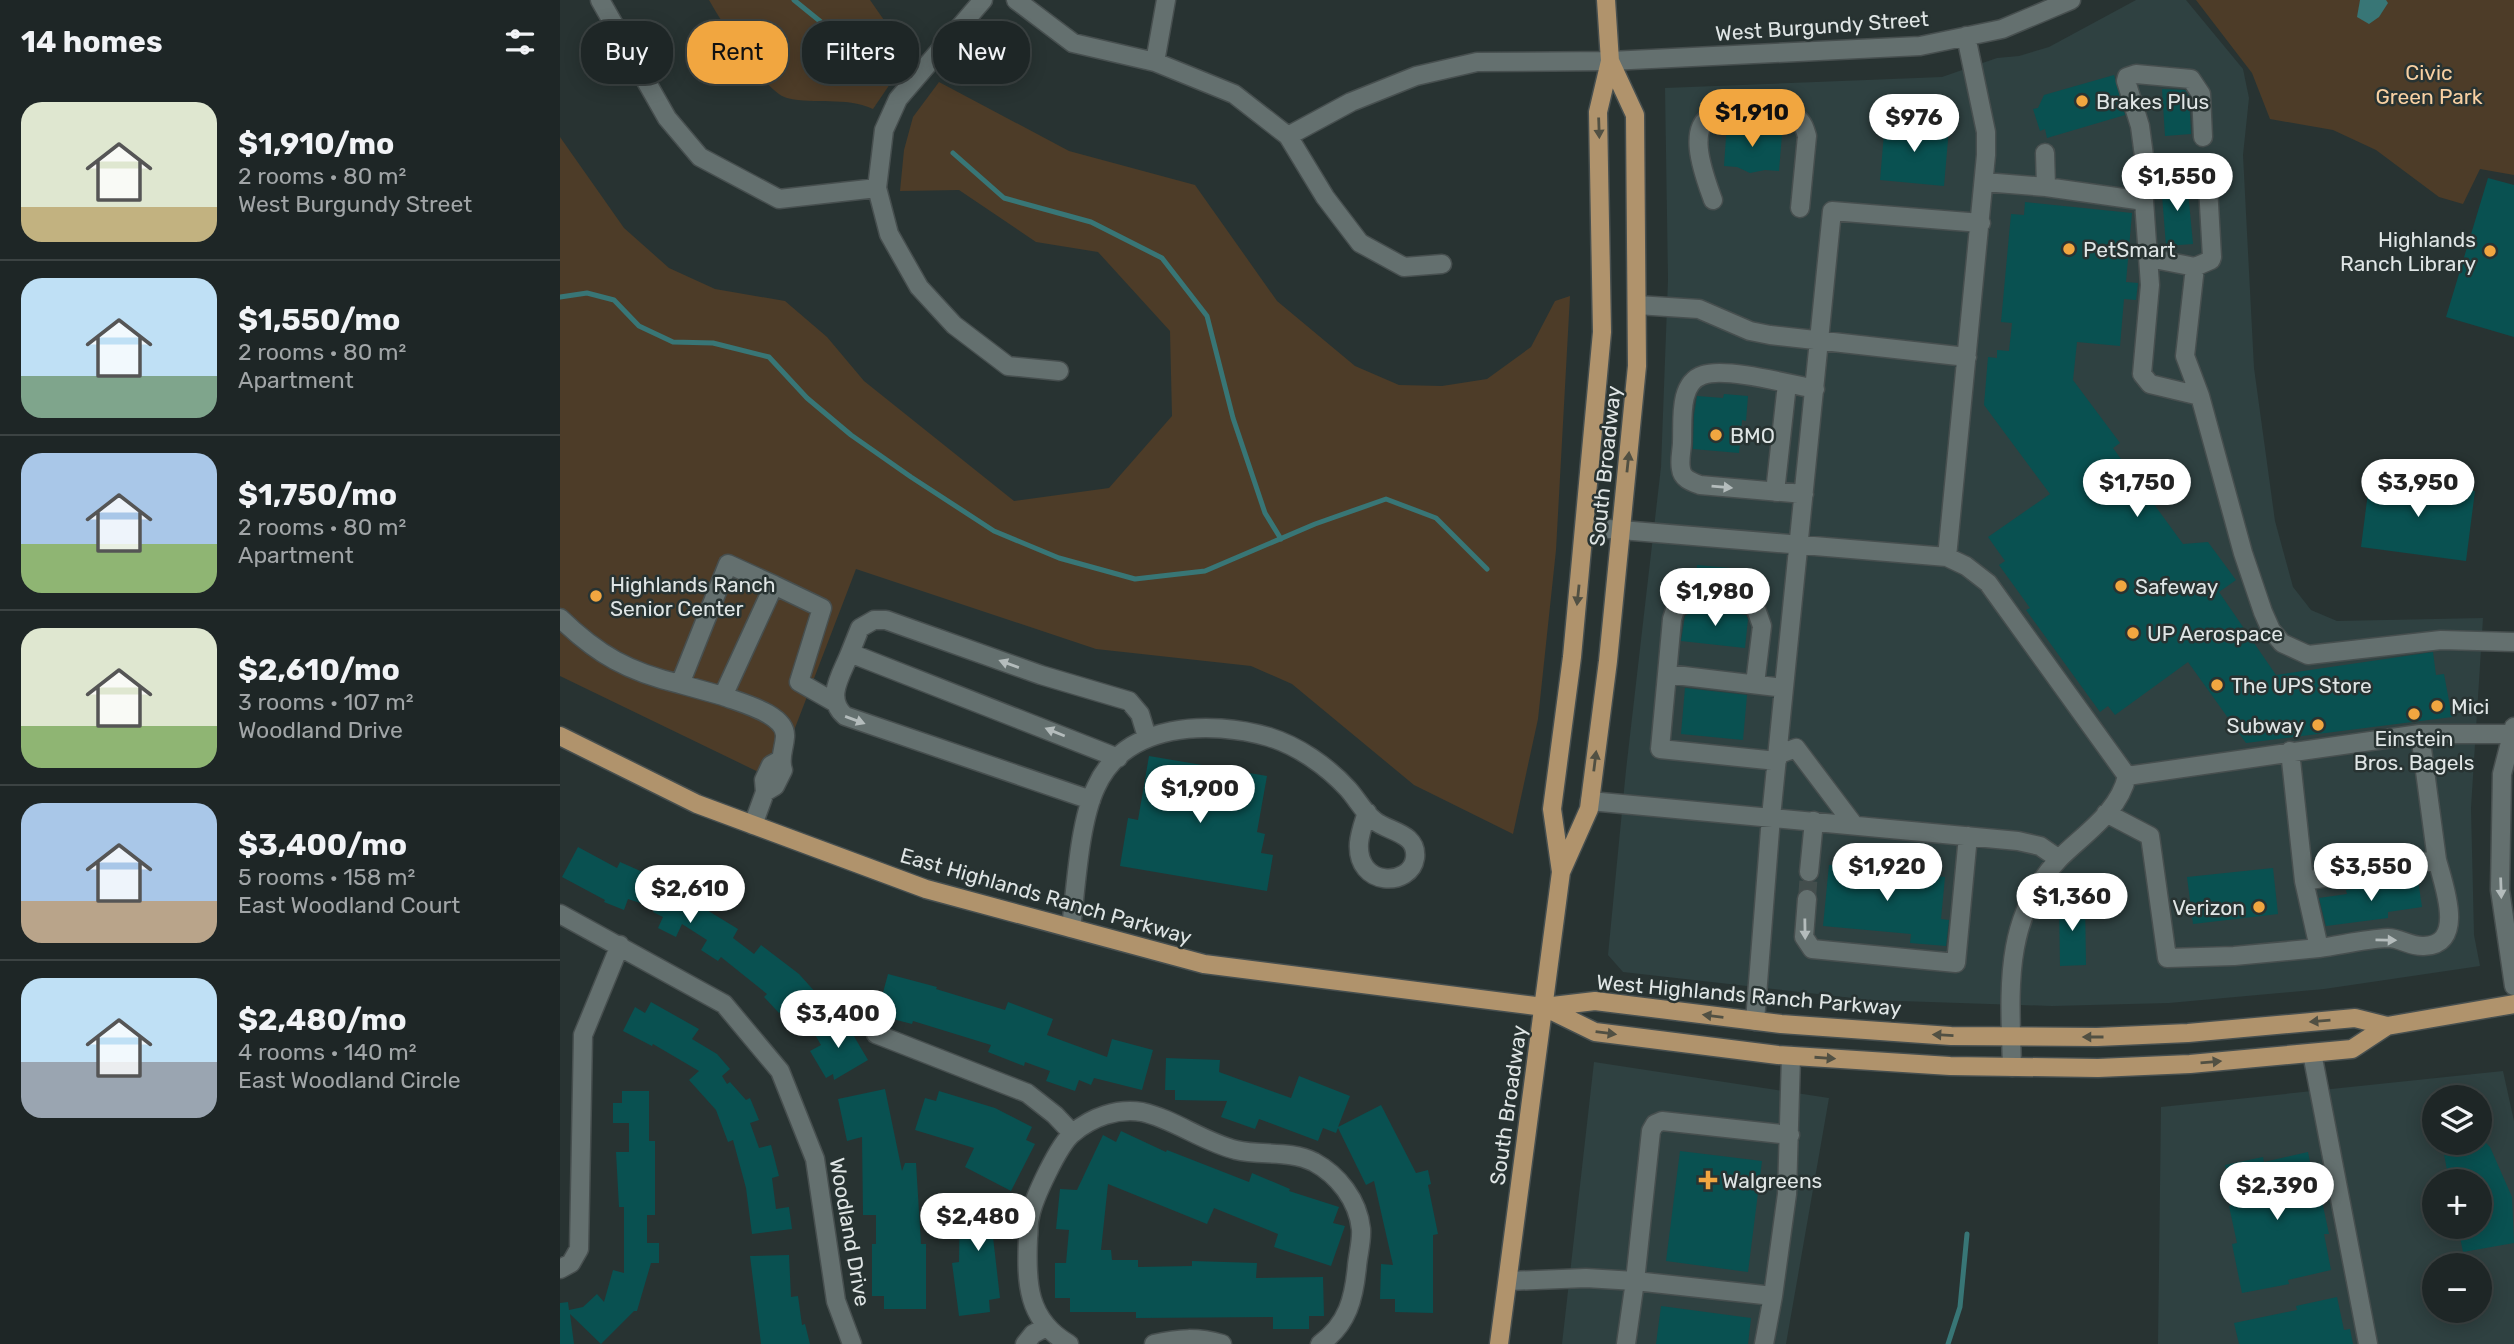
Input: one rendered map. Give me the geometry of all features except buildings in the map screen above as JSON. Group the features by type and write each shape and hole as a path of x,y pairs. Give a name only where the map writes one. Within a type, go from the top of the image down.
{"main road":[{"name":"South Broadway","path":"1561,872 1589,809 1608,661 1637,366 1635,116 1611,61 1606,0"},
{"name":"South Broadway","path":"1499,1344 1561,872 1552,809 1572,657 1602,332 1598,112 1611,61"},
{"name":"East Highlands Ranch Parkway","path":"560,736 698,804 926,889 1204,964 1544,1007"},
{"name":"West Highlands Ranch Parkway","path":"1544,1007 1595,1001 1755,1021 1951,1036 2097,1037 2188,1033 2355,1018 2387,1026"},
{"name":"West Highlands Ranch Parkway","path":"1544,1007 1595,1032 1791,1056 1950,1066 2098,1068 2190,1064 2352,1049 2387,1026 2514,1004"}],"street":[{"path":"600,0 667,118 700,157 779,199 877,188"},
{"path":"983,0 898,99 884,130 877,188 889,234 919,287 954,325 1008,366 1059,371"},
{"path":"1016,0 1073,43 1155,62 1234,94 1287,136 1325,197 1360,243 1404,267 1441,264"},
{"path":"1155,62 1166,0"},
{"name":"West Burgundy Street","path":"1287,136 1350,102 1428,73 1476,62 1611,61 1920,46 2002,29 2071,0"},
{"path":"1947,557 1981,223 1986,132 1966,36"},
{"path":"2200,396 2150,384 2143,374 2150,285 2143,180 2147,171 2140,126 2127,77 2136,74 2191,79 2201,94 2203,137"},
{"path":"1713,200 1698,156 1701,130 1706,120 1715,114 1756,111 1791,116 1799,119 1805,128 1807,136 1800,208"},
{"path":"2045,152 2046,187"},
{"path":"2147,171 2207,169 2212,257 2211,260 2194,267 2149,258"},
{"path":"1984,181 2144,201"},
{"path":"1755,1021 1771,817 1832,211 1981,223"},
{"path":"2194,267 2185,356 2200,396 2243,553 2263,612 2271,630 2282,643 2308,655 2441,640 2514,642"},
{"path":"1637,305 1699,309 1750,331 1770,335 1967,358"},
{"path":"1804,494 1700,485 1689,481 1681,469 1684,400 1695,379 1705,374 1722,373 1815,389"},
{"path":"1775,492 1787,384"},
{"path":"1585,527 1947,557 1966,566 1988,583 2127,776 2124,789 2106,813 2059,859 2031,894 2019,924 2012,959 2012,1067"},
{"path":"680,684 728,564 822,608 799,682 834,702"},
{"path":"723,696 774,586"},
{"path":"1755,684 1762,626 1755,607 1745,600 1695,596 1684,600 1675,610 1672,619 1660,749 1777,758 1796,748 1854,825"},
{"path":"560,618 578,636 616,663 647,676 723,696 774,716 782,724 786,735 780,760 783,770 775,786 765,792 753,825"},
{"path":"1091,800 845,716 838,710 834,694 860,628 874,620 886,620 1041,676 1129,701 1140,714 1147,737"},
{"path":"850,653 1118,758"},
{"path":"1667,674 1784,688"},
{"path":"1071,928 1086,816 1096,786 1118,758 1147,737 1200,727 1231,729 1269,738 1301,751 1321,765 1347,788 1367,812"},
{"path":"2514,727 2502,774 2500,890 2514,986"},
{"path":"2127,776 2420,734 2514,734"},
{"path":"2106,813 2150,836 2167,958 2234,956 2391,938 2415,946 2429,946 2442,939 2451,915 2437,860 2420,734"},
{"path":"2290,751 2304,881 2319,948"},
{"path":"1590,801 2018,841 2040,846 2059,859"},
{"path":"1809,872 1814,821"},
{"path":"1807,899 1804,937 1812,949 1956,963 1968,836"},
{"path":"2304,881 2437,860"},
{"name":"Woodland Drive","path":"560,914 724,1003 780,1071 816,1159 836,1301 852,1344"},
{"path":"560,1269 571,1263 579,1249 583,1035 620,945"},
{"path":"876,1034 1027,1093 1055,1115 1072,1133"},
{"path":"2312,1053 2368,1344"},
{"path":"1764,1344 1787,1194 1791,1056"},
{"path":"1064,1343 1046,1327 1030,1301 1030,1216 1055,1158 1072,1133 1101,1115 1121,1111 1143,1112 1236,1150 1312,1161 1339,1178 1351,1200 1361,1228 1355,1290 1348,1315 1320,1344"},
{"path":"1626,1344 1651,1131 1655,1124 1662,1121 1790,1135"},
{"path":"1508,1281 1586,1278 1773,1296"},
{"path":"1025,1344 1033,1334 1046,1327"},
{"path":"1154,1344 1180,1338 1209,1340 1222,1344"}],"shaded area":[{"path":"2136,0 2186,0 2243,69 2249,98 2243,155 2254,368 2275,521 2293,587 2311,610 2337,621 2483,618 2471,808 2474,935 2480,966 2324,989 2169,1003 2052,1006 1870,1000 1623,972 1608,955 1661,467 1668,280 1665,88 1942,77 1997,58 2019,56 2049,47"},
{"path":"1594,1062 1829,1098 1786,1344 1562,1344"},
{"path":"2503,1071 2514,1121 2514,1344 2158,1344 2161,1107"}],"green space":[{"path":"709,0 870,0 885,21 802,21 802,84 890,84 873,109 851,103 787,98 767,84 788,84 788,21 722,21"},
{"name":"Civic Green Park","path":"2196,0 2514,0 2514,175 2480,169 2463,204 2439,197 2376,150 2333,130 2270,119 2252,73"},
{"path":"938,84 943,84 1069,151 1195,185 1277,301 1355,366 1399,385 1442,386 1487,379 1531,347 1555,301 1570,296 1556,550 1538,719 1513,834 1414,785 1292,684 1251,666 1096,649 856,569 775,780 560,676 560,137 624,228 669,268 715,289 785,301 827,337 864,381 1014,501 1109,488 1172,416 1170,331 1098,252 1036,242 959,190 900,191 904,150 913,117"}],"water":[{"path":"2360,0 2386,0 2388,3 2379,17 2369,24 2357,17"}],"waterway":[{"path":"794,0 820,21"},
{"path":"953,153 1004,198 1091,222 1162,258 1207,316 1233,418 1265,513 1281,539"},
{"path":"560,297 587,293 614,300 639,326 673,342 713,343 769,357 807,398 851,435 911,477 994,531 1059,558 1135,579 1205,571 1315,524 1386,499 1436,518 1487,569"},
{"path":"1948,1344 1960,1307 1967,1234"}],"tunnel":[{"path":"1807,899 1809,872"}],"place":[{"name":"Brakes Plus","path":"2082,101"},
{"name":"PetSmart","path":"2069,249"},
{"name":"Highlands Ranch Library","path":"2490,251"},
{"name":"BMO","path":"1716,435"},
{"name":"Safeway","path":"2121,586"},
{"name":"Highlands Ranch Senior Center","path":"596,596"},
{"name":"UP Aerospace","path":"2133,633"},
{"name":"The UPS Store","path":"2217,685"},
{"name":"Mici","path":"2437,706"},
{"name":"Einstein Bros. Bagels","path":"2414,714"},
{"name":"Subway","path":"2318,725"},
{"name":"Verizon","path":"2259,907"},
{"name":"Walgreens","path":"1708,1180"}]}
